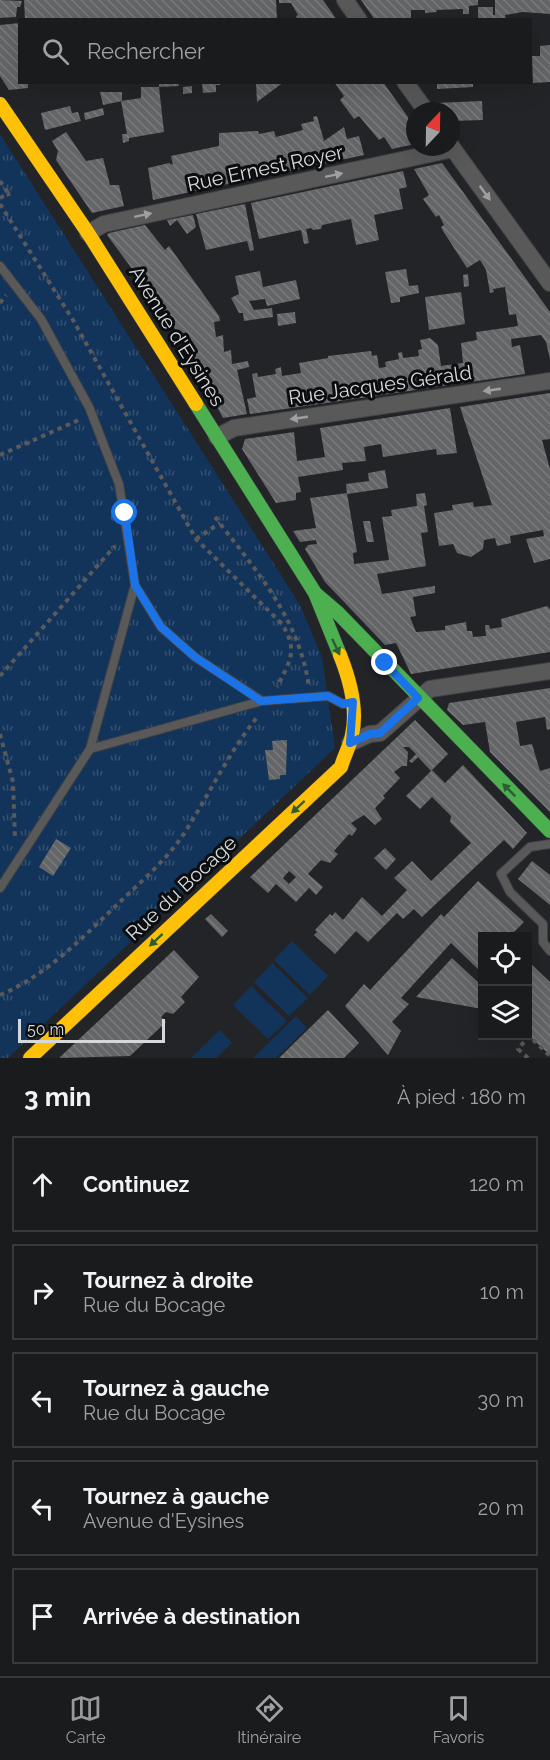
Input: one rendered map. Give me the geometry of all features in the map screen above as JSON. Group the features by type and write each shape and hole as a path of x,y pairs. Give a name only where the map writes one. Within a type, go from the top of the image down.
{"street":[{"path":"345,0 358,18"},
{"path":"406,84 419,102"},
{"name":"Avenue d'Eysines","path":"0,104 88,233 315,593 324,623 342,659 353,702"},
{"name":"Rue Ernest Royer","path":"88,233 104,224 411,156"},
{"path":"458,156 550,283"},
{"name":"Rue Jacques Gérald","path":"218,436 234,428 550,381"},
{"name":"Avenue d'Eysines","path":"315,593 337,612 418,698 550,831"},
{"path":"350,743 370,734 380,733 430,689 550,671"},
{"name":"Rue du Bocage","path":"30,1058 341,767 350,743 353,702"}],"lane":[{"path":"0,266 41,319 92,414 119,484 135,585 90,749 0,888"},
{"path":"135,585 161,627 195,657 265,702"},
{"path":"90,749 265,702 328,696 343,704 353,702"},
{"path":"550,844 530,847 501,874 510,892 543,924 543,942 550,951"}],"path":[{"path":"0,182 8,195 0,198"},
{"path":"0,204 73,320 196,539 281,622 290,636 292,656 265,702 235,745 184,834 152,872 79,941 42,971 0,995"},
{"path":"0,455 92,414"},
{"path":"215,517 284,609 306,666 310,698"},
{"path":"196,539 220,523"},
{"path":"0,676 128,533"},
{"path":"0,734 13,782 16,864"},
{"path":"528,1058 518,1049 529,1036 548,1054 545,1058"}],"green space":[{"path":"0,134 300,605 322,657 335,748 8,1058 0,1058"},
{"path":"292,941 328,976 310,995 274,960"},
{"path":"272,963 308,998 289,1016 254,982"},
{"path":"251,986 287,1021 268,1039 233,1005"},
{"path":"296,1016 307,1028 276,1058 253,1058"},
{"path":"220,1030 232,1043 216,1058 191,1058"}],"building":[{"path":"0,0 22,1 20,7 17,7 16,17 0,18"},
{"path":"24,0 276,0 277,18 25,18"},
{"path":"279,0 323,0 336,18 297,18 298,15 291,3 279,3"},
{"path":"361,0 478,0 478,5 469,6 469,14 463,14 463,9 436,10 437,12 425,13 425,10 411,10 411,18 374,18"},
{"path":"495,0 550,0 550,14 523,12 505,15 506,18 478,18 478,7 493,7 493,15 495,15"},
{"path":"18,23 18,84 28,84 28,88 9,90 0,76 0,25"},
{"path":"550,45 550,82 533,83 532,56 540,56 540,46"},
{"path":"159,84 178,84 179,86 159,87"},
{"path":"202,84 220,84 216,85 216,92 203,93"},
{"path":"256,84 281,84 257,102"},
{"path":"335,84 384,84 406,114 406,146 392,149 384,137 379,140 359,116 354,119 340,100 344,96"},
{"path":"437,84 473,84 473,87 437,89"},
{"path":"192,86 192,93 183,94 183,87"},
{"path":"141,87 159,87 164,132 129,138 129,141 123,143 122,134 127,134 121,101 141,98"},
{"path":"100,92 122,92 122,101 103,105"},
{"path":"482,101 483,120 460,121 458,102"},
{"path":"70,106 72,113 78,112 81,121 45,130 41,113"},
{"path":"103,108 104,115 85,120 84,113"},
{"path":"317,116 324,141 344,127 347,139 359,136 364,155 153,200 148,168 169,163 173,165 171,156 219,146 219,133 258,131 259,134 274,131 276,137 303,130 301,124 314,121 313,117"},
{"path":"66,132 86,161 103,158 110,185 119,185 124,206 92,213 56,160 58,151 52,141"},
{"path":"442,163 550,312 550,359 546,342 541,335 511,339 512,347 520,345 525,374 250,414 247,399 256,397 252,374 257,373 258,377 276,374 275,369 281,367 282,376 301,373 299,363 328,358 328,356 371,351 372,356 377,355 379,368 386,367 385,362 399,359 398,353 402,352 403,358 419,356 418,350 422,349 420,340 430,338 438,345 441,366 463,363 461,343 477,340 476,332 518,326 516,314 509,315 505,287 493,289 494,292 490,293 486,270 480,260 467,268 443,231 441,227 444,225 439,215 436,217 423,199 429,195 414,169"},
{"path":"403,171 407,187 399,189 403,209 374,215 379,240 356,245 351,219 322,225 321,229 306,229 309,243 304,244 301,230 259,239 251,203"},
{"path":"245,204 254,250 250,251 247,241 206,250 196,214"},
{"path":"193,215 196,227 187,234 177,220 170,226 167,220"},
{"path":"145,225 165,250 169,246 219,316 220,321 214,322 216,337 223,335 224,352 231,350 232,364 248,361 249,367 237,370 247,414 223,418 172,323 107,235"},
{"path":"406,269 409,286 418,285 419,293 400,297 400,302 391,303 385,272"},
{"path":"260,271 263,287 296,280 300,299 267,306 265,299 249,301 254,310 272,308 273,317 244,321 243,313 239,313 231,298 239,294 235,276"},
{"path":"468,274 469,286 464,287 463,275"},
{"path":"461,292 465,324 429,330 425,297"},
{"path":"295,312 296,323 278,326 277,314"},
{"path":"550,393 550,439 542,440 550,469 550,559 534,563 526,539 544,536 543,530 510,536 511,543 497,546 495,538 484,540 483,549 471,557 457,553 453,544 439,546 434,513 453,510 452,505 473,502 474,507 492,505 460,407"},
{"path":"450,408 457,453 437,455 436,449 383,457 381,444 364,447 366,461 342,463 343,470 298,477 301,492 296,493 296,500 276,503 242,449 245,439 294,432 297,461 325,457 320,428"},
{"path":"385,470 388,488 347,494 346,484 369,481 368,473"},
{"path":"347,493 357,552 353,553 354,564 389,560 382,517 392,516 391,510 417,506 416,494 425,493 427,505 424,506 428,532 421,533 426,566 377,574 382,594 435,586 435,593 413,597 416,616 410,617 416,632 445,630 445,626 466,622 467,631 472,631 473,637 486,636 485,625 489,625 490,629 502,627 501,619 547,606 550,609 550,652 411,674 396,643 385,645 325,582 305,549 308,545 317,544 316,540 300,542 293,531 316,528 310,498"},
{"path":"363,521 370,521 374,542 367,542"},
{"path":"550,688 550,729 547,730 545,717 516,722 520,746 532,744 540,771 550,768 550,812 490,752 485,722 463,725 447,710 449,703"},
{"path":"415,720 448,754 431,771 418,757 412,763 409,761 416,754 409,747 403,747 408,752 407,766 402,766 394,772 400,778 375,808 382,819 375,825 364,815 351,823 357,829 352,836 349,834 334,851 338,854 330,863 321,860 308,874 323,887 316,895 309,888 296,902 276,884 268,893 250,877","holes":["289,871 296,877 289,884 283,878"]},
{"path":"287,740 286,775 280,775 280,779 269,780 265,750 273,750 272,741"},
{"path":"463,765 527,833 513,849 504,840 422,917 414,909 403,919 397,913 368,942 356,931 335,954 314,935 317,932 315,930 330,914 332,916 335,912 343,920 362,897 382,916 407,890 394,878 412,861 431,881 471,843 450,822 451,816 432,797 420,809 406,796 432,770 445,783"},
{"path":"56,839 71,848 53,876 39,867"},
{"path":"385,848 396,859 386,870 374,858"},
{"path":"532,861 550,875 550,905 518,879"},
{"path":"478,881 524,922 514,932 478,932 478,969 451,943 401,998 409,1004 392,1022 401,1031 388,1055 345,1006 364,984 370,990 441,914 444,917"},
{"path":"211,914 228,931 222,937 205,919"},
{"path":"174,950 199,977 181,997 185,1002 173,1014 166,1012 161,1017 166,1022 130,1056 59,1058"},
{"path":"452,958 478,982 478,1008 416,997"},
{"path":"532,965 550,982 550,1055 532,1039"},
{"path":"328,1010 359,1043 344,1058 279,1058"}],"traffic: fast":[{"path":"196,404 315,593 340,655"},
{"path":"316,594 337,612 550,831"}],"traffic: slow":[{"path":"0,104 88,233 196,404"},
{"path":"30,1058 341,767 351,739 354,715 350,684 340,655"}],"route":[{"path":"125,513 135,585 161,627 195,657 261,701 328,696 343,704 353,702 353,731 350,743 370,734 380,733 418,698 385,663"}]}
